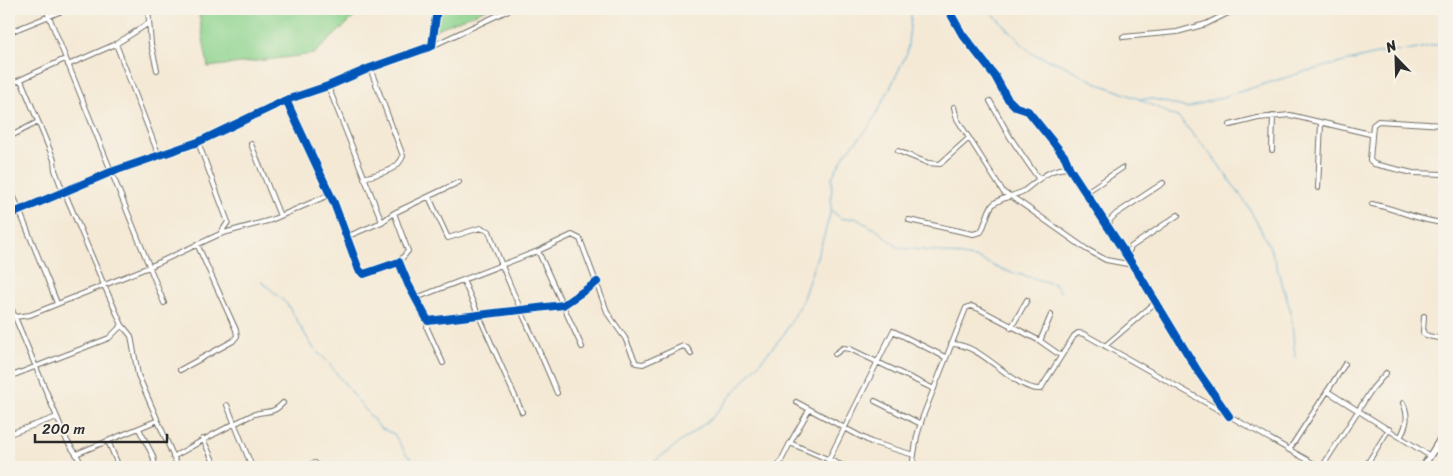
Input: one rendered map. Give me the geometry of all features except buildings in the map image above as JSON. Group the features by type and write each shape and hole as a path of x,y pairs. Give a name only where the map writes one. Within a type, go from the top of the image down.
{"main road":[{"path":"1424,467 1444,433"}],"street":[{"path":"46,9 164,303"},
{"path":"10,32 67,9"},
{"path":"148,9 157,70"},
{"path":"432,46 437,9"},
{"path":"9,215 111,172 198,142 286,100 432,46 511,9"},
{"path":"948,9 962,34 995,76 1007,98 1016,107 1028,111 1065,157 1070,170 1133,265 1198,373 1229,416"},
{"path":"1123,37 1176,32 1206,24 1236,9"},
{"path":"68,65 116,44 149,23"},
{"path":"116,44 159,156"},
{"path":"9,85 65,59"},
{"path":"364,178 392,170 398,166 403,156 370,68"},
{"path":"21,80 54,160 55,170 104,285 122,324 131,336 138,375 156,421 178,467"},
{"path":"328,86 382,222"},
{"path":"286,100 329,195 361,273 390,267 406,256 408,251 394,213"},
{"path":"990,101 1010,137 1038,178"},
{"path":"954,107 957,118 1004,193 1086,249 1106,260 1133,265"},
{"path":"1230,125 1273,116 1290,115 1370,134"},
{"path":"1272,150 1273,116"},
{"path":"9,137 38,122"},
{"path":"1444,125 1378,122 1373,125 1370,134 1370,160 1374,164 1413,173 1444,174"},
{"path":"1318,188 1321,123"},
{"path":"898,151 928,163 940,164 969,138"},
{"path":"198,142 228,222 220,234"},
{"path":"251,144 280,216"},
{"path":"1085,193 1122,168"},
{"path":"909,220 973,234 981,232 990,205 997,199 1024,192 1038,178 1058,170 1070,170"},
{"path":"346,237 382,222 394,213 459,182"},
{"path":"1109,228 1110,220 1116,214 1163,184"},
{"path":"9,185 57,303"},
{"path":"15,317 30,315 149,267 220,234 280,216 329,195"},
{"path":"429,197 445,235 453,237 485,228 489,231 520,310 535,338 539,354 557,393"},
{"path":"1372,204 1403,211 1423,221 1444,223"},
{"path":"1127,256 1131,246 1178,215"},
{"path":"416,298 538,251 572,235 577,237 582,244 608,314 625,338 636,363 643,364 683,346 691,354"},
{"path":"180,370 233,341 236,336 236,330 197,244"},
{"path":"538,251 582,347"},
{"path":"399,262 428,322 427,328 443,363"},
{"path":"463,280 522,412"},
{"path":"428,322 563,305 597,282"},
{"path":"1011,328 1027,300"},
{"path":"1105,346 1156,302"},
{"path":"9,303 67,441 83,467"},
{"path":"912,467 920,424 963,314 971,306 1011,328 1040,341 1060,355"},
{"path":"1040,341 1051,315"},
{"path":"1424,316 1423,333 1428,336 1444,338"},
{"path":"9,377 109,338 122,324"},
{"path":"825,467 894,331 945,358"},
{"path":"951,344 956,344 980,354 1022,383 1035,389 1040,389 1060,355 1078,333 1105,346 1321,467 1358,410 1386,374"},
{"path":"836,354 843,348 850,349 934,389"},
{"path":"1289,450 1344,364"},
{"path":"1327,391 1430,456"},
{"path":"875,401 920,424"},
{"path":"796,402 871,442 914,454"},
{"path":"173,457 203,439 256,414 274,412 283,403"},
{"path":"1401,436 1407,421 1407,412 1403,403"},
{"path":"227,405 252,467"},
{"path":"778,467 809,410"},
{"path":"9,434 57,417"},
{"path":"76,454 156,421"},
{"path":"139,429 153,456 155,467"},
{"path":"1365,467 1389,429"},
{"path":"203,439 216,467"},
{"path":"108,441 119,467"},
{"path":"790,443 846,467"},
{"path":"1434,449 1444,455"},
{"path":"66,467 80,461"},
{"path":"303,467 315,463 319,467"}],"green space":[{"path":"198,9 363,9 314,54 208,67"},
{"path":"443,9 487,9 434,30"}],"waterway":[{"path":"647,467 712,418 784,334 801,304 824,236 831,210 832,177 845,154 870,126 907,53 912,9"},
{"path":"988,9 1031,53 1065,66 1097,83 1139,99 1179,118 1216,161 1248,206 1271,249 1291,312 1295,357"},
{"path":"1140,99 1154,99 1187,108 1307,71 1389,51 1412,50 1444,43"},
{"path":"832,211 842,219 855,218 877,230 899,248 935,251 979,259 1000,269 1054,284 1061,292"},
{"path":"261,281 287,304 314,349 326,360 380,428 394,434 406,454 422,467"}],"cycle path":[{"path":"9,215 111,172 198,142 286,100 432,46 437,9"},
{"path":"948,9 962,34 995,76 1007,98 1016,107 1028,111 1065,157 1070,169 1142,279 1199,373 1229,416"},
{"path":"286,100 334,203 359,270 364,274 399,262 408,284 428,321 563,305 597,282"}]}
